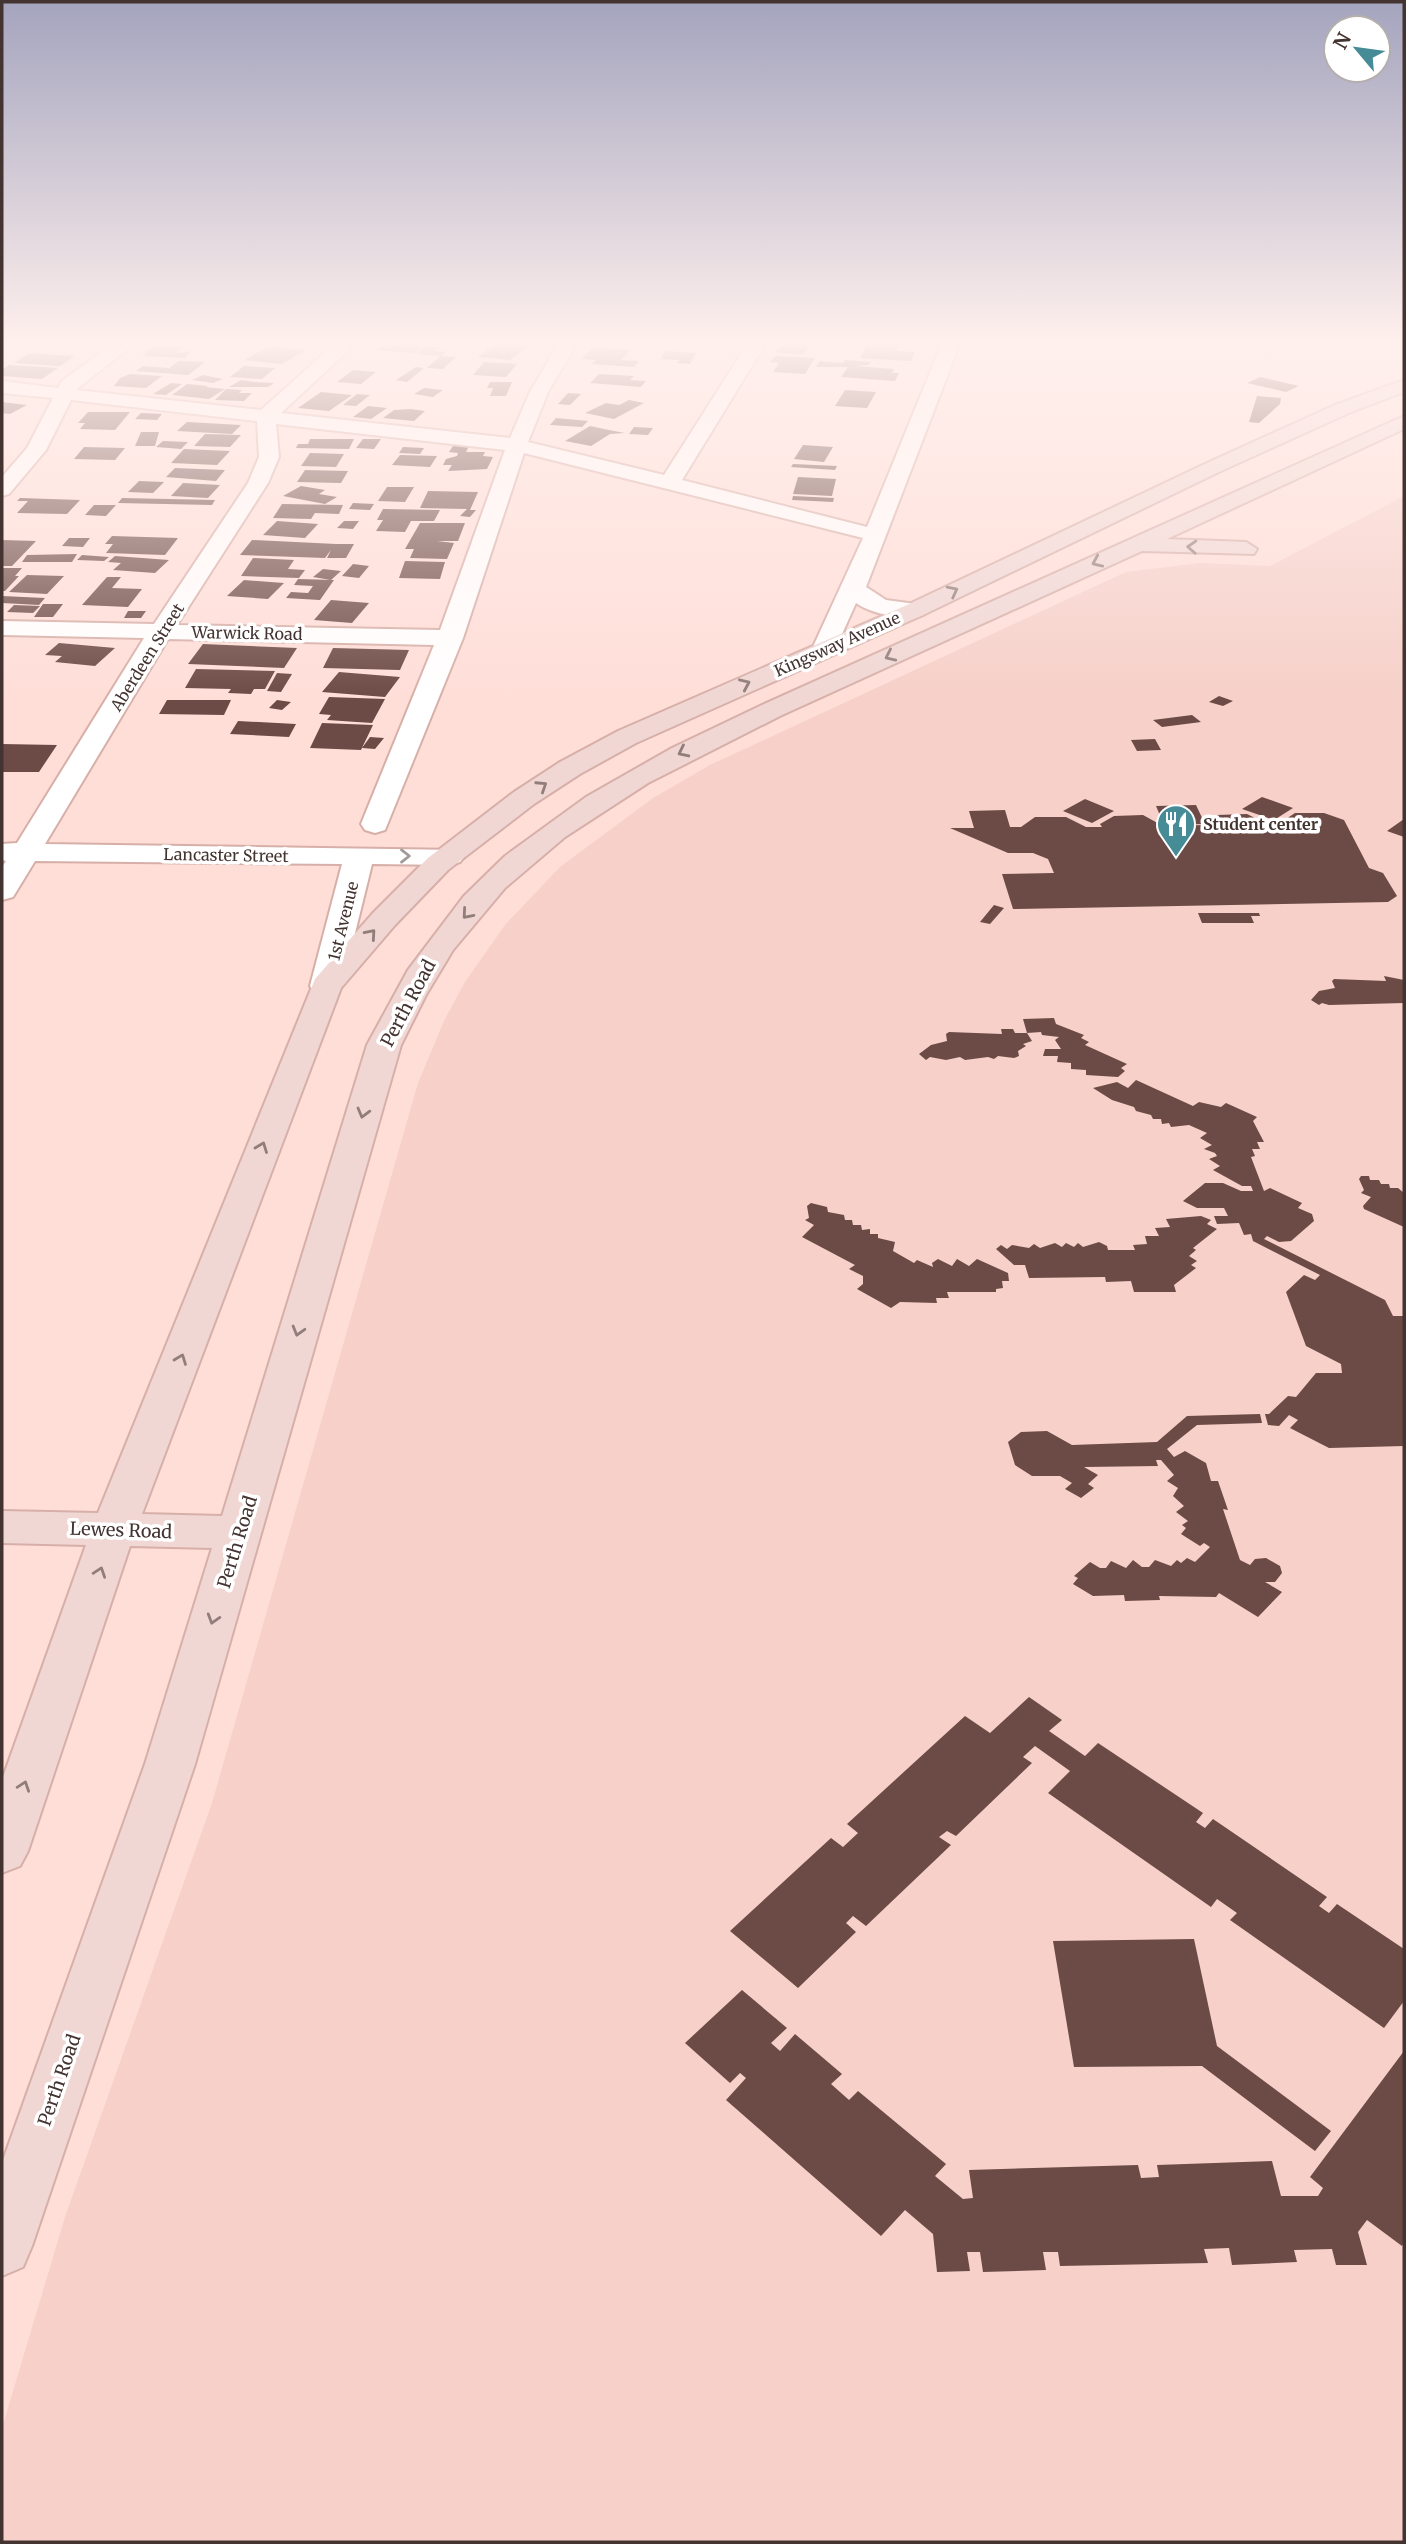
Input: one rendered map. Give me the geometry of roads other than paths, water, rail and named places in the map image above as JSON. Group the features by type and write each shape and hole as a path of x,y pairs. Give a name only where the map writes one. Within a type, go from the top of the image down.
{"main road":[{"name":"Kingsway Avenue","path":"326,986 384,919 450,856 503,814 570,768 627,737 915,610 1226,462"},
{"name":"Kingsway Avenue","path":"514,864 587,807 658,765 1321,462"},
{"path":"1138,545 1242,541 1231,517 1236,502"},
{"name":"Perth Road","path":"2,2246 170,1764 241,1533 384,1045 412,987 436,949 514,864"},
{"path":"2,1851 114,1529 326,986"},
{"name":"Lewes Road","path":"2,1527 241,1533"}],"street":[{"path":"2,490 26,462"},
{"name":"Aberdeen Street","path":"2,891 14,853 161,631 267,462"},
{"path":"375,824 451,638 512,462"},
{"path":"587,462 875,535"},
{"path":"670,482 683,462"},
{"path":"824,649 842,606 854,588 903,462"},
{"path":"813,519 883,510"},
{"path":"854,588 863,600 875,606 915,610"},
{"name":"Warwick Road","path":"2,628 451,638"},
{"name":"Lancaster Street","path":"14,853 450,856"},
{"name":"1st Avenue","path":"326,986 359,856"}],"place":[{"name":"Student center","path":"1176,858"}]}
